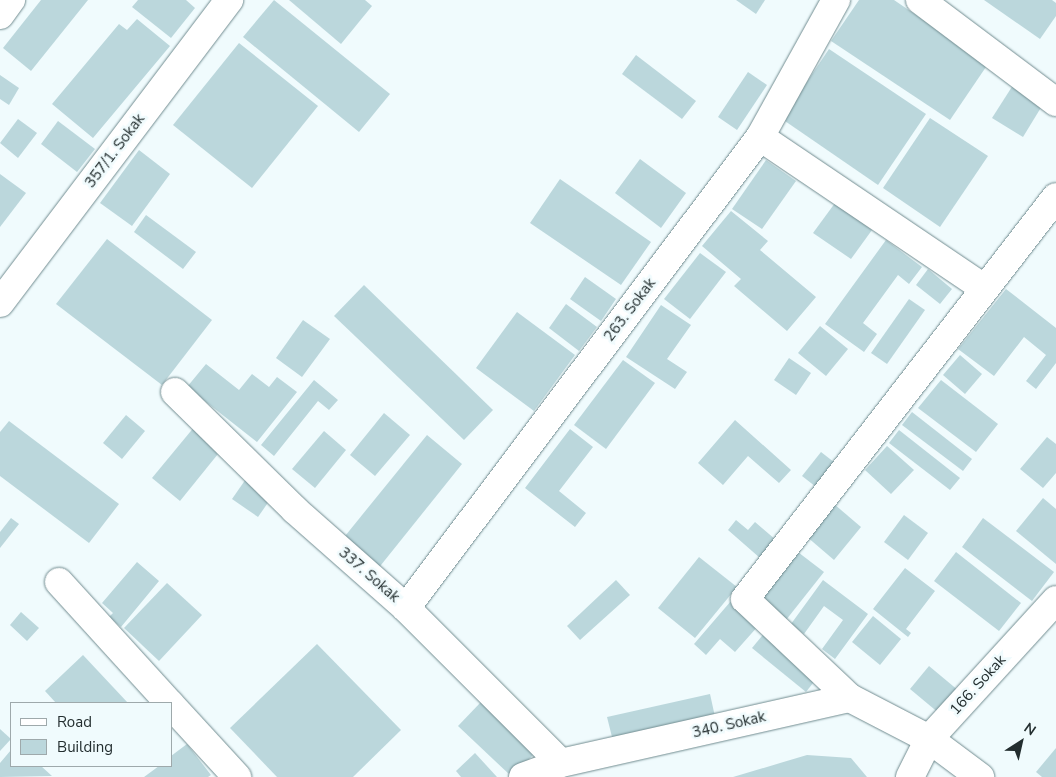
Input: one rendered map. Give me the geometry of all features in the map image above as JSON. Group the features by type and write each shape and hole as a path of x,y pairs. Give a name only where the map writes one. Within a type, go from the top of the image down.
{"street":[{"path":"0,15 11,0"},
{"name":"357/1. Sokak","path":"0,303 229,0"},
{"name":"263. Sokak","path":"406,608 760,137 836,0"},
{"path":"920,0 1056,102"},
{"path":"760,137 984,288"},
{"path":"980,777 929,739 850,698 745,599 1056,197"},
{"name":"337. Sokak","path":"175,392 295,510 406,608 561,762"},
{"path":"59,582 168,702"},
{"name":"166. Sokak","path":"910,777 929,739 1056,600"},
{"name":"340. Sokak","path":"523,777 561,762 850,698"},
{"path":"172,706 236,777"}],"building":[{"path":"41,0 88,0 31,71 3,48"},
{"path":"138,0 186,0 195,8 171,38 132,7"},
{"path":"274,0 390,94 359,132 243,37"},
{"path":"289,0 365,0 372,6 341,44"},
{"path":"736,0 765,0 756,14"},
{"path":"859,0 894,0 988,64 950,120 831,41"},
{"path":"984,0 1052,0 1056,3 1056,16 1040,39"},
{"path":"137,19 170,46 93,138 52,104 119,24 127,30"},
{"path":"239,43 318,106 252,188 173,125"},
{"path":"829,49 926,114 878,185 782,119"},
{"path":"636,55 696,101 682,119 622,74"},
{"path":"748,72 767,85 737,130 718,117"},
{"path":"0,75 19,88 9,105 0,99"},
{"path":"1015,82 1045,101 1023,137 992,118"},
{"path":"930,118 988,156 940,227 883,188"},
{"path":"18,119 37,133 18,158 0,143"},
{"path":"58,121 95,149 77,172 41,144"},
{"path":"139,150 170,174 132,226 100,203"},
{"path":"640,159 686,193 661,228 615,193"},
{"path":"766,160 796,181 762,229 732,209"},
{"path":"0,174 26,193 0,227"},
{"path":"560,179 651,242 621,285 530,223"},
{"path":"835,203 872,230 851,259 813,233"},
{"path":"731,211 768,241 760,250 816,297 787,331 734,286 741,279 702,246"},
{"path":"146,215 196,252 183,269 134,232"},
{"path":"107,239 212,320 162,385 56,304"},
{"path":"886,240 922,267 909,284 898,275 863,323 877,334 864,352 825,324"},
{"path":"700,253 726,272 690,319 664,299"},
{"path":"928,269 952,289 940,304 916,285"},
{"path":"585,277 616,299 601,321 570,299"},
{"path":"364,285 493,410 464,440 334,316"},
{"path":"1006,289 1056,328 1056,363 1036,389 1026,381 1046,355 1024,337 994,376 958,349"},
{"path":"909,299 925,310 887,364 871,353"},
{"path":"566,304 597,327 579,351 549,328"},
{"path":"661,305 691,325 667,359 687,372 675,389 626,357"},
{"path":"517,312 575,355 534,411 476,368"},
{"path":"303,320 330,339 302,377 276,358"},
{"path":"820,326 848,349 826,376 798,353"},
{"path":"960,355 982,374 965,394 943,375"},
{"path":"789,358 811,373 796,395 774,380"},
{"path":"623,360 655,383 606,449 574,425"},
{"path":"206,364 239,390 252,374 269,387 277,377 297,392 257,442 187,387"},
{"path":"314,380 338,400 329,410 318,401 274,456 261,445"},
{"path":"941,380 998,424 976,452 918,408"},
{"path":"912,412 972,459 963,471 902,425"},
{"path":"384,413 410,435 375,476 350,455"},
{"path":"126,415 145,431 122,459 103,443"},
{"path":"735,420 791,470 779,483 748,456 723,485 698,463"},
{"path":"9,421 119,504 89,543 0,476 0,432"},
{"path":"195,426 222,449 180,501 152,478"},
{"path":"570,429 593,447 559,491 586,513 575,527 525,488"},
{"path":"899,430 960,478 950,490 889,443"},
{"path":"324,431 346,450 315,488 292,469"},
{"path":"427,435 462,464 377,570 341,541"},
{"path":"1047,437 1056,444 1056,473 1043,488 1020,469"},
{"path":"887,446 914,470 891,494 865,470"},
{"path":"821,452 839,466 820,490 802,476"},
{"path":"248,476 274,494 258,517 232,499"},
{"path":"1043,498 1056,509 1056,564 1016,531"},
{"path":"834,504 861,527 834,560 806,536"},
{"path":"904,515 928,533 908,560 884,542"},
{"path":"11,518 19,524 0,548 0,532"},
{"path":"983,518 1054,572 1032,601 962,547"},
{"path":"736,520 748,530 755,522 776,540 760,558 728,530"},
{"path":"794,549 824,572 786,620 757,597"},
{"path":"956,552 1021,603 999,631 934,581"},
{"path":"699,557 737,587 695,638 658,608"},
{"path":"137,562 159,581 121,627 109,617 113,613 102,603"},
{"path":"905,568 935,591 906,629 911,633 908,637 873,609"},
{"path":"616,580 630,595 580,640 567,626"},
{"path":"823,580 868,614 835,659 822,649 843,620 824,606 804,634 791,624"},
{"path":"167,583 202,615 159,661 124,628"},
{"path":"731,601 759,625 735,652 720,639 706,655 694,644"},
{"path":"21,612 39,628 27,641 10,625"},
{"path":"873,616 901,639 880,665 852,642"},
{"path":"766,631 820,674 806,692 752,648"},
{"path":"317,644 401,730 353,777 277,777 230,728"},
{"path":"83,655 127,702 55,702 45,691"},
{"path":"929,666 959,691 940,714 910,689"},
{"path":"710,694 717,726 615,749 607,717"},
{"path":"481,702 534,754 512,777 458,726"},
{"path":"0,729 10,740 0,751"},
{"path":"187,744 211,775 208,777 144,777 158,767 172,767 172,755"},
{"path":"1056,748 1056,777 1042,777 1036,772"},
{"path":"10,751 10,767 42,767 52,776 0,777 0,763"},
{"path":"475,753 497,777 461,777 456,771"},
{"path":"807,755 851,758 867,777 733,777"}]}
